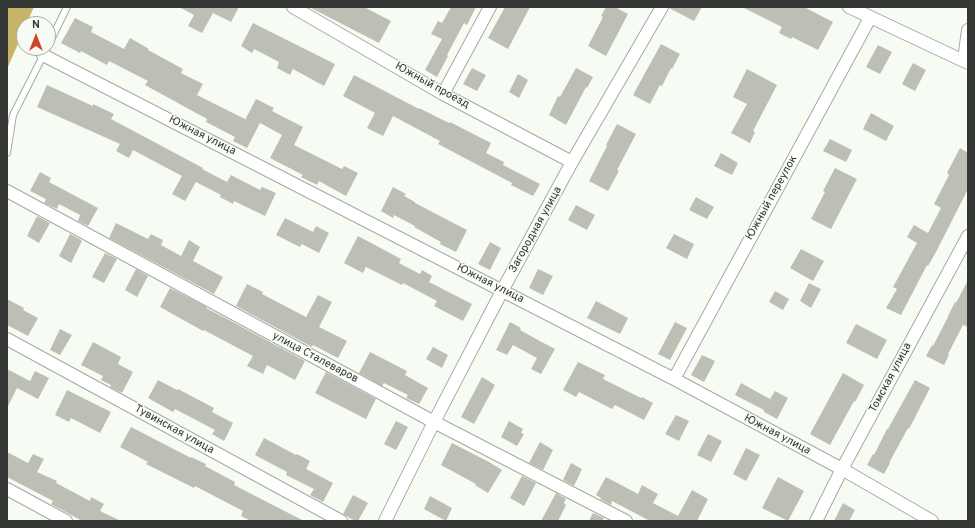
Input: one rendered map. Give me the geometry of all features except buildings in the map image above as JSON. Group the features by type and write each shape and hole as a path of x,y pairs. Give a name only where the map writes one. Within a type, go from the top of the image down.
{"street":[{"name":"Южный проезд","path":"293,7 444,94 572,162"},
{"path":"444,94 490,7"},
{"name":"Загородная улица","path":"385,521 434,422 502,291 572,162 662,7"},
{"path":"849,7 966,61 968,30"},
{"name":"Южный переулок","path":"674,379 870,18"},
{"name":"Южная улица","path":"56,55 502,291 674,379 842,469 932,521"},
{"name":"улица Сталеваров","path":"7,191 434,422 626,521"},
{"name":"Томская улица","path":"816,521 842,469 968,236"},
{"name":"Тувинская улица","path":"7,339 341,521"},
{"path":"7,489 66,521"}],"lane":[{"path":"56,30 67,7"},
{"path":"7,153 13,115 43,56"}],"shaded area":[{"path":"7,7 34,7 30,16 16,16 16,48 7,69"}]}
